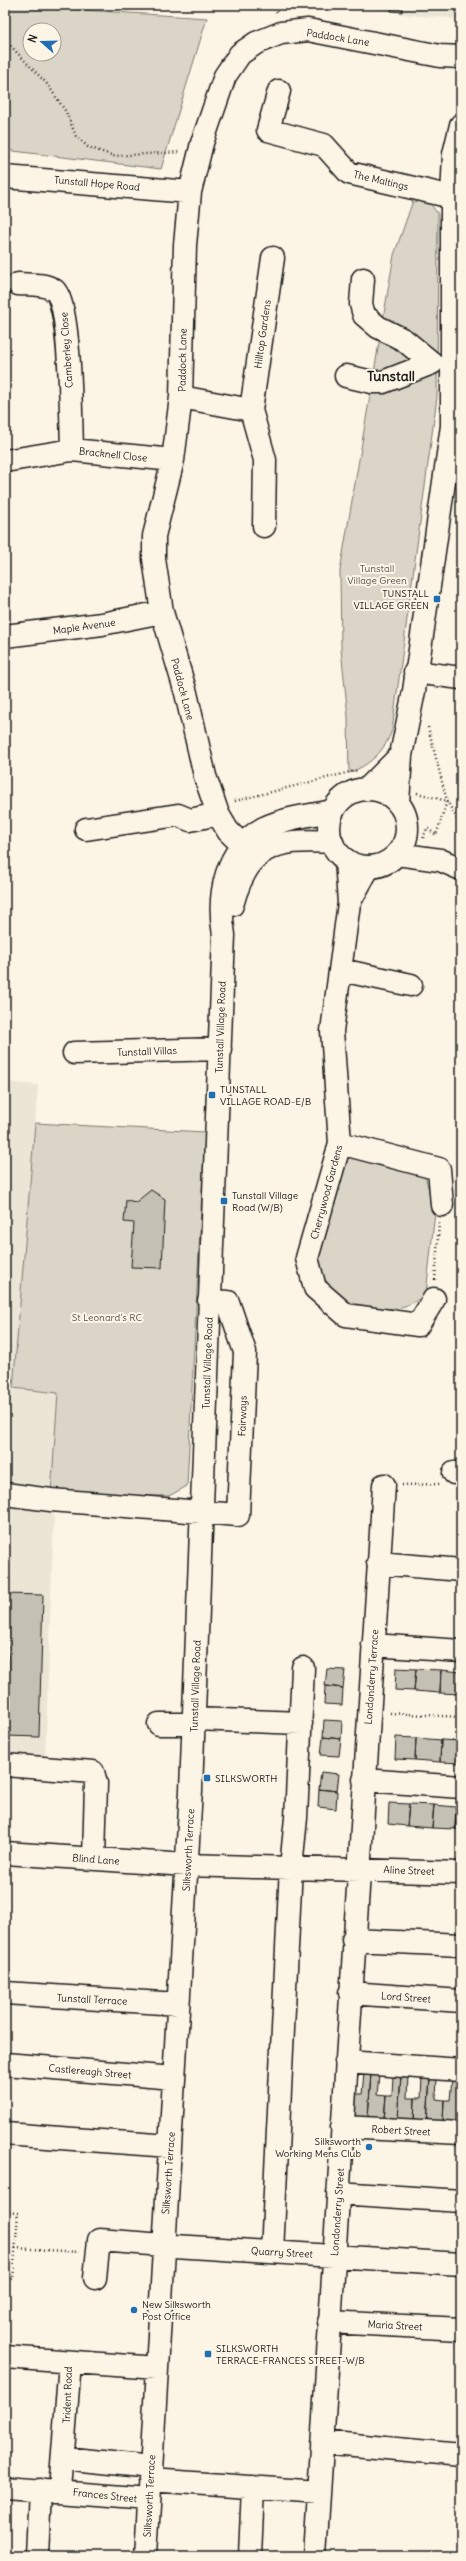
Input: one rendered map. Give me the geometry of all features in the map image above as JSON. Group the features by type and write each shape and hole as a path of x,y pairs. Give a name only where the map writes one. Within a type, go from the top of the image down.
{"street":[{"name":"Paddock Lane","path":"249,852 228,831 218,814 205,776 186,693 162,612 154,559 154,536 173,460 181,397 185,245 190,192 200,149 225,76 240,54 256,43 281,33 308,30 450,56 461,73"},
{"name":"The Maltings","path":"279,91 268,130 324,145 349,173 452,197"},
{"path":"440,860 406,823 398,803 402,755 413,698 415,672 446,483 452,426 454,366 452,197 454,154 461,125"},
{"name":"Tunstall Hope Road","path":"5,177 190,192"},
{"name":"Hilltop Gardens","path":"264,526 265,460 251,410 273,258"},
{"path":"363,279 361,304 364,315 378,327 404,340 432,363"},
{"name":"Camberley Close","path":"18,284 41,285 54,290 61,299 66,322 72,450"},
{"path":"346,376 372,382 383,382 432,363 454,366"},
{"path":"181,397 251,410"},
{"name":"Bracknell Close","path":"5,461 72,450 173,460"},
{"name":"Maple Avenue","path":"5,636 102,624 162,612"},
{"path":"415,672 461,678"},
{"path":"367,789 402,755"},
{"path":"398,803 379,790 367,789 348,795 333,811 329,821 332,842 337,852 346,860 357,865 369,867 384,863 397,854 406,834 406,823"},
{"name":"Tunstall Village Road","path":"249,852 264,828 293,819 333,811"},
{"path":"86,828 178,815 190,820 218,814"},
{"name":"Tunstall Village Road","path":"191,1790 220,1049 224,935 222,907 226,873 232,858 249,852 266,849 277,844 305,840 332,842"},
{"path":"397,854 440,860 461,870"},
{"name":"Cherrywood Gardens","path":"346,860 349,903 332,1031 340,1143 308,1258 315,1288 346,1315 418,1325 434,1299"},
{"name":"Cherrywood Gardens","path":"349,903 369,867"},
{"path":"341,970 411,985"},
{"name":"Tunstall Villas","path":"74,1053 220,1049"},
{"path":"340,1143 439,1169 442,1205"},
{"name":"Fairways","path":"202,1512 238,1515 245,1352 228,1302 209,1301"},
{"name":"Londonderry Terrace","path":"358,1868 384,1485"},
{"path":"5,1494 51,1500 202,1512"},
{"path":"378,1563 461,1570"},
{"path":"373,1645 461,1651"},
{"path":"272,2252 291,1867 296,1818 303,1668"},
{"path":"159,1724 194,1721 301,1723"},
{"path":"5,1765 93,1772 96,1783 94,1859"},
{"path":"364,1780 461,1787"},
{"name":"Silksworth Terrace","path":"146,2556 157,2368 169,2246 170,2146 191,1790"},
{"name":"Blind Lane","path":"5,1854 187,1865 291,1867"},
{"name":"Aline Street","path":"291,1867 358,1868 461,1873"},
{"name":"Londonderry Street","path":"315,2556 358,1868"},
{"path":"353,1940 461,1945"},
{"name":"Lord Street","path":"350,1993 461,2000"},
{"name":"Tunstall Terrace","path":"5,1994 178,2004"},
{"path":"346,2062 461,2070"},
{"name":"Castlereagh Street","path":"5,2064 174,2078"},
{"name":"Robert Street","path":"342,2126 461,2133"},
{"path":"5,2134 170,2146"},
{"path":"338,2193 461,2201"},
{"path":"95,2278 98,2246"},
{"name":"Quarry Street","path":"98,2246 169,2246 461,2264"},
{"name":"Maria Street","path":"330,2322 461,2329"},
{"name":"Trident Road","path":"5,2357 70,2362 63,2458 50,2490 37,2556"},
{"path":"70,2362 157,2368"},
{"path":"322,2442 461,2455"},
{"path":"63,2458 150,2482 319,2492"},
{"name":"Frances Street","path":"5,2488 50,2490 150,2482"},
{"path":"250,2556 253,2487"}],"path":[{"path":"5,40 48,85 66,112 76,136 88,147 114,156 200,149"},
{"path":"427,725 447,801 461,826"},
{"path":"434,1299 442,1205"},
{"path":"384,1485 438,1485 457,1472"},
{"path":"369,1712 461,1717"},
{"path":"5,2212 18,2213 13,2279 5,2278"},
{"path":"15,2248 98,2246"}],"shaded area":[{"path":"358,5 461,5 461,19 408,15"},
{"path":"5,1082 38,1085 13,1388 58,1393 50,1511 54,1511 45,1760 5,1756"}],"green space":[{"path":"5,5 207,18 161,169 5,150"},
{"name":"Tunstall Village Green","path":"415,195 429,202 438,214 437,397 392,730 381,751 376,756 364,766 349,773 348,717 341,649 340,571 394,255"},
{"name":"St Leonard's RC","path":"35,1123 205,1132 187,1486 169,1496 51,1494 58,1393 13,1388"},
{"path":"341,1154 425,1176 435,1212 426,1294 415,1301 404,1306 383,1309 360,1305 337,1298 323,1276 316,1252"}],"building":[{"path":"392,5 403,5 402,12 391,11"},
{"path":"151,1190 165,1199 162,1268 131,1267 134,1223 124,1222 126,1200 136,1202"},
{"path":"5,1594 43,1595 39,1737 6,1736 9,1646 5,1646"},
{"path":"396,1668 416,1669 414,1691 395,1690"},
{"path":"327,1669 345,1670 343,1688 325,1686"},
{"path":"416,1669 441,1670 440,1693 414,1691"},
{"path":"441,1670 461,1672 461,1694 440,1693"},
{"path":"325,1686 343,1688 342,1705 324,1704"},
{"path":"324,1720 342,1721 341,1739 323,1737"},
{"path":"323,1737 341,1739 339,1756 321,1755"},
{"path":"396,1737 416,1738 415,1760 395,1759"},
{"path":"416,1738 441,1740 440,1762 415,1760"},
{"path":"441,1740 461,1741 461,1763 440,1762"},
{"path":"321,1772 339,1774 337,1791 319,1789"},
{"path":"319,1789 337,1791 336,1809 318,1807"},
{"path":"389,1803 409,1804 407,1826 388,1824"},
{"path":"409,1804 434,1805 432,1828 407,1826"},
{"path":"434,1805 456,1807 455,1829 432,1828"},
{"path":"456,1807 461,1807 461,1829 455,1829"},
{"path":"364,2073 371,2073 368,2118 355,2117 356,2094 362,2094"},
{"path":"371,2073 379,2074 377,2095 386,2096 384,2119 368,2118"},
{"path":"393,2075 401,2075 398,2120 384,2119 386,2096 392,2096"},
{"path":"401,2075 408,2075 407,2098 415,2098 414,2121 398,2120"},
{"path":"422,2077 430,2077 427,2122 414,2121 415,2098 421,2098"},
{"path":"430,2077 437,2078 436,2099 444,2100 443,2123 427,2122"},
{"path":"452,2079 460,2079 457,2124 443,2123 444,2100 450,2100"},
{"path":"460,2079 461,2124 457,2124"}],"place":[{"name":"TUNSTALL VILLAGE GREEN","path":"437,599"},
{"name":"TUNSTALL VILLAGE ROAD-E/B","path":"212,1095"},
{"name":"Tunstall Village Road (W/B)","path":"224,1201"},
{"name":"SILKSWORTH","path":"207,1778"},
{"name":"Silksworth Working Mens Club","path":"369,2147"},
{"name":"New Silksworth Post Office","path":"134,2310"},
{"name":"SILKSWORTH TERRACE-FRANCES STREET-W/B","path":"208,2354"}],"district":[{"name":"Tunstall","path":"391,376"}]}
